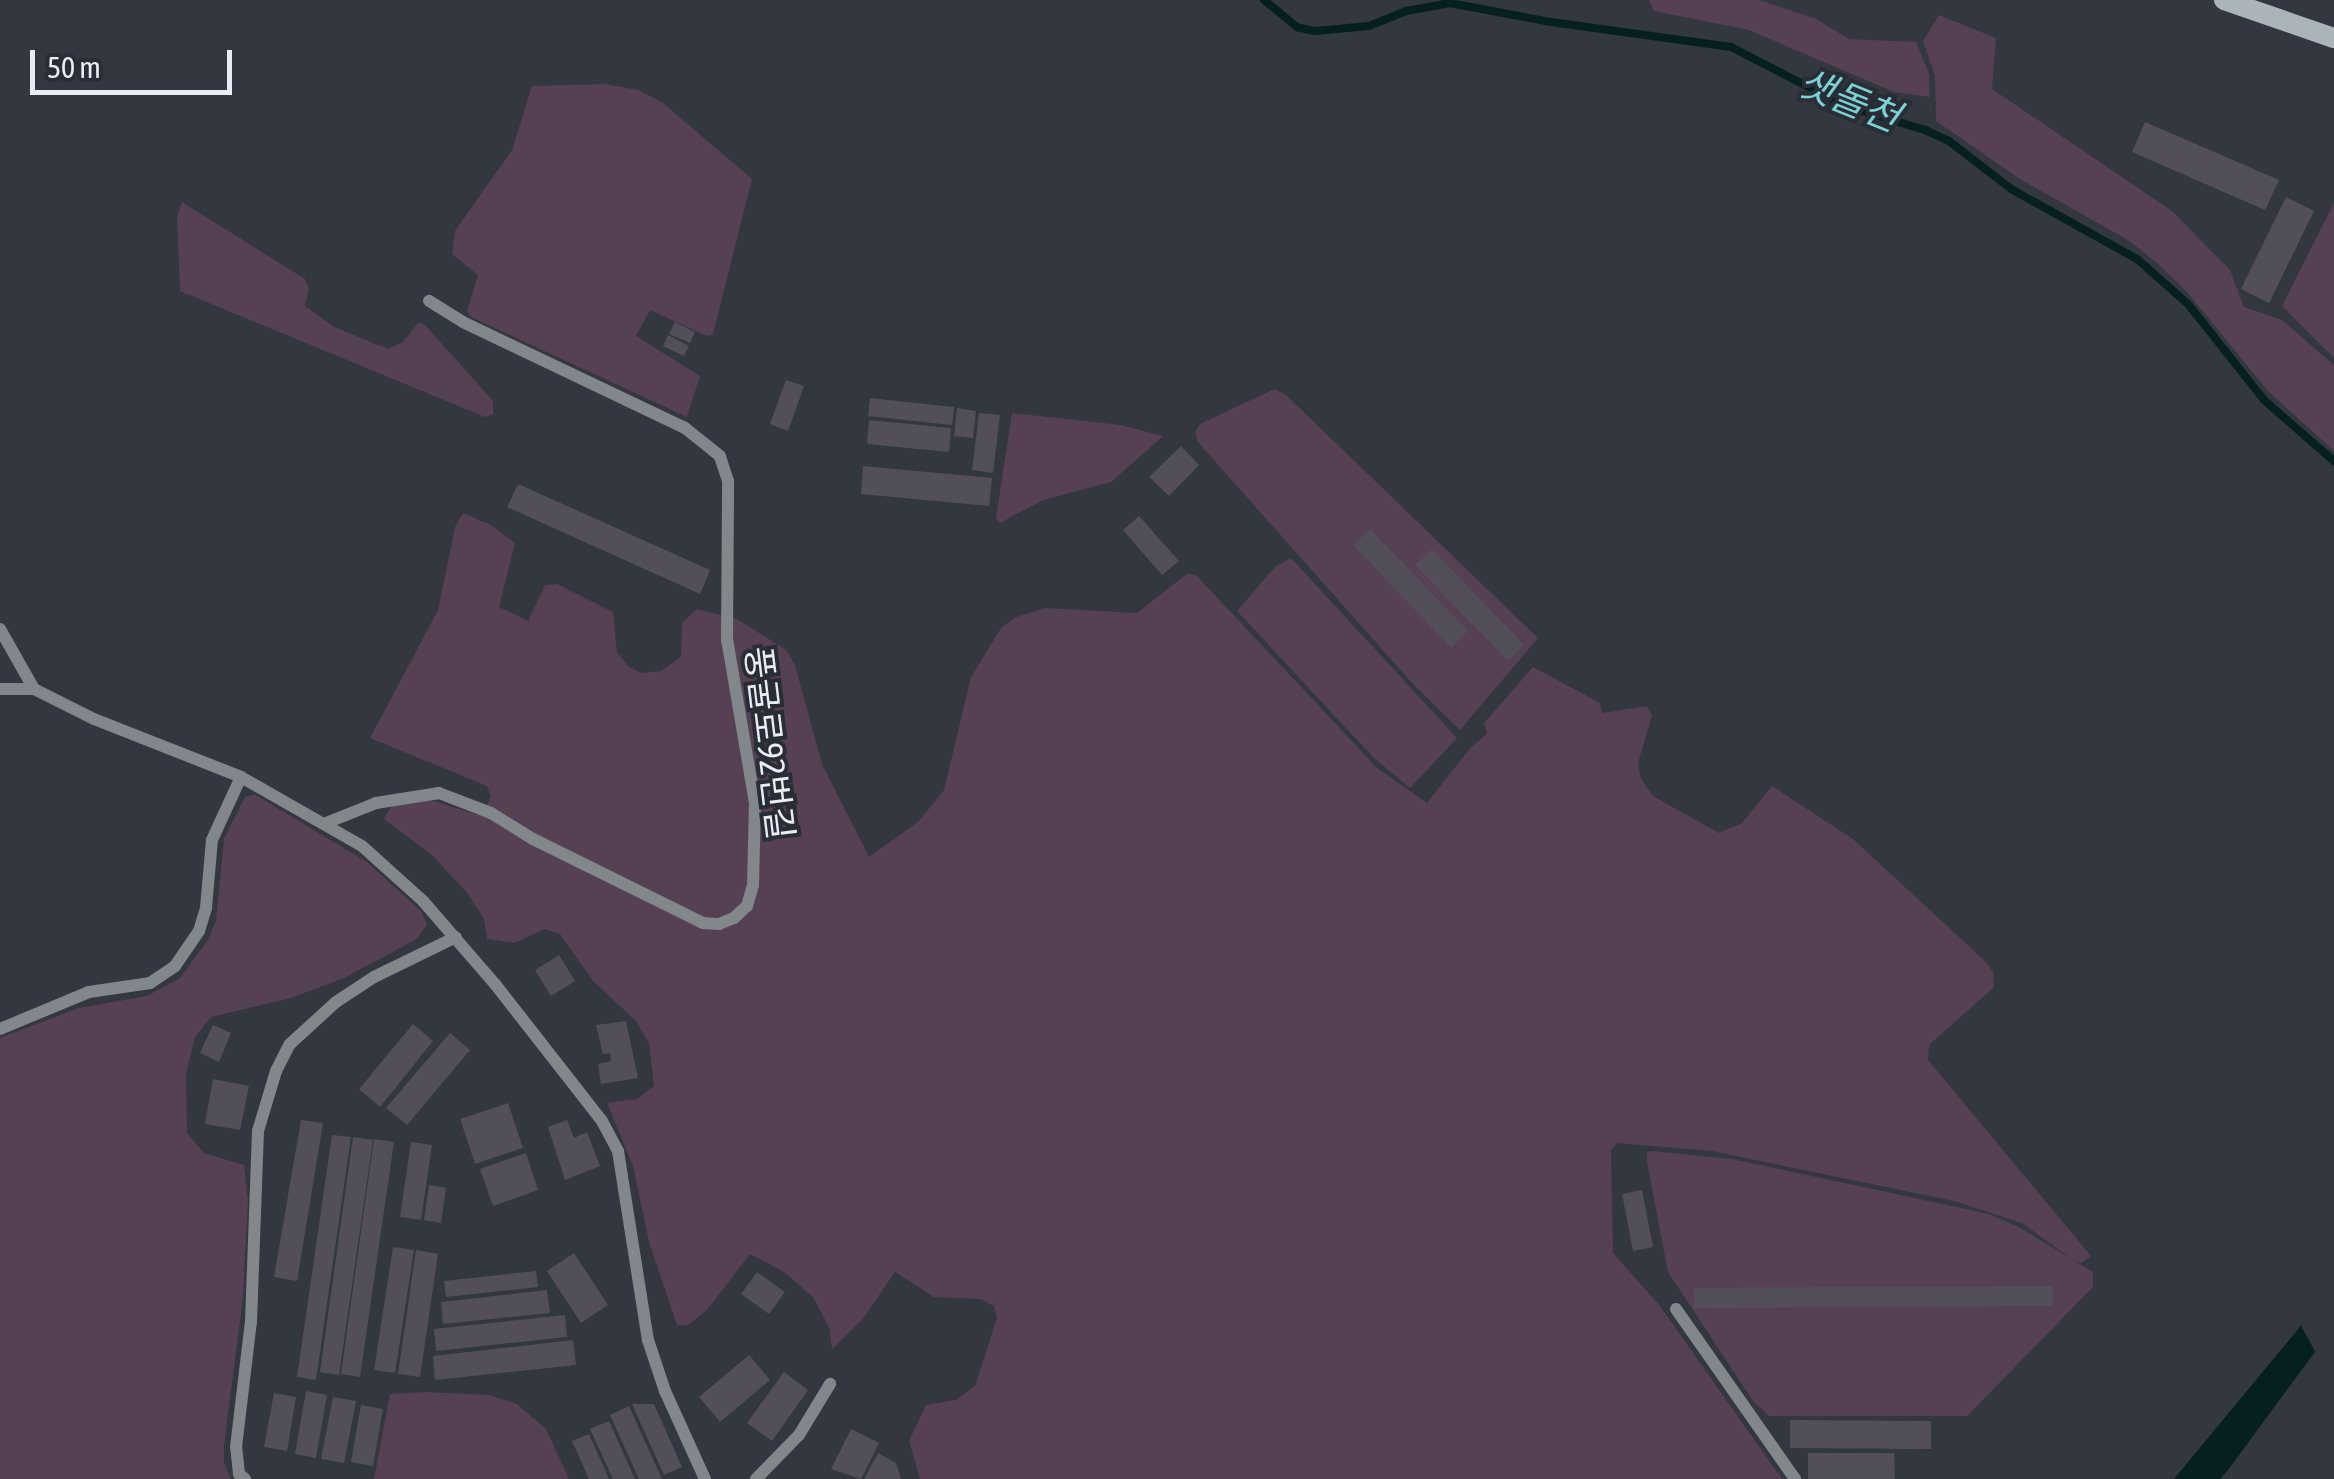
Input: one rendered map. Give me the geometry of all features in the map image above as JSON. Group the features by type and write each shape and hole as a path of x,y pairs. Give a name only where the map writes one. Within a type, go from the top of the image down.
{"street":[{"path":"2224,0 2334,38"}],"lane":[{"name":"풍굴로92번길","path":"326,823 376,803 438,792 491,813 533,839 703,923 719,924 734,918 746,906 753,885 754,803 727,640 728,482 720,456 685,428 463,322 429,301"},
{"path":"0,629 34,689"},
{"path":"0,689 34,689 94,719 241,777 326,823 393,870 456,937 611,1136 624,1174 655,1366 705,1479"},
{"path":"0,1029 89,992 150,983 175,966 199,931 212,840 241,777"},
{"path":"245,1479 239,1474 236,1447 251,1322 258,1131 276,1071 290,1044 336,1002 374,977 456,937"},
{"path":"1676,1308 1795,1479"},
{"path":"756,1479 798,1434 830,1384"}],"shaded area":[{"path":"1649,0 1759,0 1816,19 1849,39 1916,42 1929,74 1930,97 1894,92 1749,30 1654,11"},
{"path":"1939,15 1996,38 1992,89 2172,211 2230,270 2244,307 2282,320 2334,365 2334,451 2268,391 2187,292 2156,262 2128,240 2020,179 1936,121 1935,76 1923,41"},
{"path":"604,84 638,90 663,103 752,179 713,334 707,336 650,310 636,336 700,376 687,417 471,317 467,311 478,275 452,254 455,231 512,150 532,86"},
{"path":"182,202 305,279 309,288 305,306 334,327 388,349 403,342 418,323 424,324 493,401 493,414 485,417 180,291 177,216"},
{"path":"2334,203 2334,358 2282,306"},
{"path":"1274,389 1286,395 1538,638 1460,730 1413,684 1198,442 1195,432 1200,424"},
{"path":"1012,413 1121,425 1163,436 1111,482 1043,500 1000,523 996,518"},
{"path":"463,513 491,525 515,543 499,607 528,621 545,585 557,584 613,612 617,652 629,667 642,673 661,671 681,657 682,623 697,609 737,619 786,650 795,665 822,764 869,857 919,821 944,790 971,677 1001,628 1014,618 1045,608 1137,613 1188,573 1197,576 1377,768 1427,803 1471,747 1487,734 1484,723 1533,667 1600,703 1602,713 1647,706 1652,716 1638,763 1641,779 1653,796 1719,833 1742,823 1772,786 1853,839 1986,962 1993,972 1994,987 1929,1045 1928,1060 2091,1256 2081,1263 2073,1260 2022,1223 1954,1201 1712,1151 1617,1143 1611,1150 1613,1253 1660,1306 1782,1479 920,1479 909,1441 926,1405 956,1400 975,1386 997,1318 994,1306 981,1299 934,1297 895,1272 862,1320 832,1349 829,1327 813,1297 784,1272 750,1254 707,1310 688,1325 677,1325 649,1242 633,1166 607,1103 637,1099 654,1086 649,1044 636,1021 593,981 560,934 545,929 514,943 487,939 484,919 468,894 432,855 384,819 391,807 430,800 482,816 491,796 487,786 370,738 438,610 455,527"},
{"path":"1291,558 1457,738 1410,788 1374,758 1237,611 1276,566"},
{"path":"254,794 367,862 421,911 427,924 417,939 344,978 291,998 211,1017 195,1037 186,1074 187,1133 204,1153 244,1165 248,1201 243,1297 224,1446 224,1463 231,1479 0,1479 0,1038 79,1008 147,996 180,978 208,940 216,921 224,839 245,797"},
{"path":"1647,1152 1732,1159 1989,1214 2019,1227 2093,1272 2093,1287 1967,1416 1769,1416 1753,1401 1668,1272 1647,1162"},
{"path":"2334,1277 2334,1326 2228,1470 2220,1479 2174,1479 2299,1328"},
{"path":"390,1394 489,1395 517,1404 546,1429 569,1479 374,1479"}],"pier":[{"path":"2334,1272 2334,1335 2318,1357 2298,1320"}],"building":[{"path":"2145,122 2279,180 2265,210 2132,152"},
{"path":"2286,197 2314,211 2269,303 2241,289"},
{"path":"675,322 695,332 690,343 669,334"},
{"path":"668,335 689,346 684,356 663,346"},
{"path":"786,380 804,386 788,431 770,424"},
{"path":"870,398 954,407 952,425 868,416"},
{"path":"957,408 976,411 973,438 954,436"},
{"path":"979,413 1000,415 993,473 972,470"},
{"path":"869,420 951,428 949,452 867,444"},
{"path":"1181,446 1199,465 1169,496 1149,477"},
{"path":"863,466 992,478 989,506 861,494"},
{"path":"518,484 710,570 700,594 507,507"},
{"path":"1139,516 1179,561 1162,575 1123,530"},
{"path":"1370,529 1468,631 1451,648 1353,545"},
{"path":"1432,549 1524,645 1508,661 1415,565"},
{"path":"559,955 575,981 551,996 535,970"},
{"path":"626,1021 638,1078 601,1084 598,1064 611,1061 610,1053 603,1054 596,1025"},
{"path":"413,1024 433,1041 380,1107 359,1089"},
{"path":"213,1025 231,1033 219,1062 200,1053"},
{"path":"450,1033 470,1050 407,1125 386,1108"},
{"path":"213,1079 249,1086 240,1130 205,1124"},
{"path":"508,1103 523,1148 475,1164 460,1119"},
{"path":"301,1120 323,1123 297,1281 274,1277"},
{"path":"567,1120 574,1138 587,1132 600,1166 565,1180 548,1127"},
{"path":"332,1135 351,1137 316,1380 297,1377"},
{"path":"353,1137 373,1140 339,1375 320,1372"},
{"path":"374,1139 394,1142 360,1377 341,1374"},
{"path":"411,1142 432,1145 421,1220 400,1217"},
{"path":"526,1153 538,1190 493,1206 480,1169"},
{"path":"429,1185 446,1188 441,1223 424,1220"},
{"path":"1642,1190 1653,1247 1633,1251 1622,1194"},
{"path":"393,1247 414,1250 395,1373 374,1370"},
{"path":"416,1250 438,1254 420,1377 398,1374"},
{"path":"574,1253 608,1305 581,1323 547,1271"},
{"path":"536,1271 538,1287 446,1297 444,1281"},
{"path":"757,1272 785,1292 769,1314 741,1294"},
{"path":"2053,1286 2053,1306 1694,1308 1694,1288"},
{"path":"547,1290 550,1313 443,1324 441,1302"},
{"path":"565,1315 567,1337 436,1351 434,1329"},
{"path":"573,1340 576,1365 435,1380 433,1356"},
{"path":"749,1355 770,1380 720,1422 699,1397"},
{"path":"784,1372 808,1390 772,1441 747,1423"},
{"path":"306,1391 327,1395 316,1458 295,1454"},
{"path":"274,1393 296,1397 287,1451 264,1447"},
{"path":"333,1397 356,1401 344,1463 321,1459"},
{"path":"632,1404 654,1404 682,1467 664,1475"},
{"path":"361,1405 383,1409 373,1466 351,1462"},
{"path":"629,1406 662,1479 639,1479 610,1415"},
{"path":"1790,1420 1931,1421 1931,1449 1790,1448"},
{"path":"609,1421 635,1479 613,1479 590,1429"},
{"path":"851,1429 879,1443 861,1479 831,1469"},
{"path":"589,1434 609,1479 589,1479 572,1441"},
{"path":"878,1453 896,1463 901,1479 864,1479"},
{"path":"1808,1453 1894,1453 1895,1479 1808,1479"}],"waterway":[{"name":"샛돌천","path":"1264,0 1297,27 1315,31 1369,26 1406,11 1450,3 1551,22 1731,47 1846,106 1925,130 1949,141 2011,189 2137,259 2188,304 2264,400 2334,461"}]}
